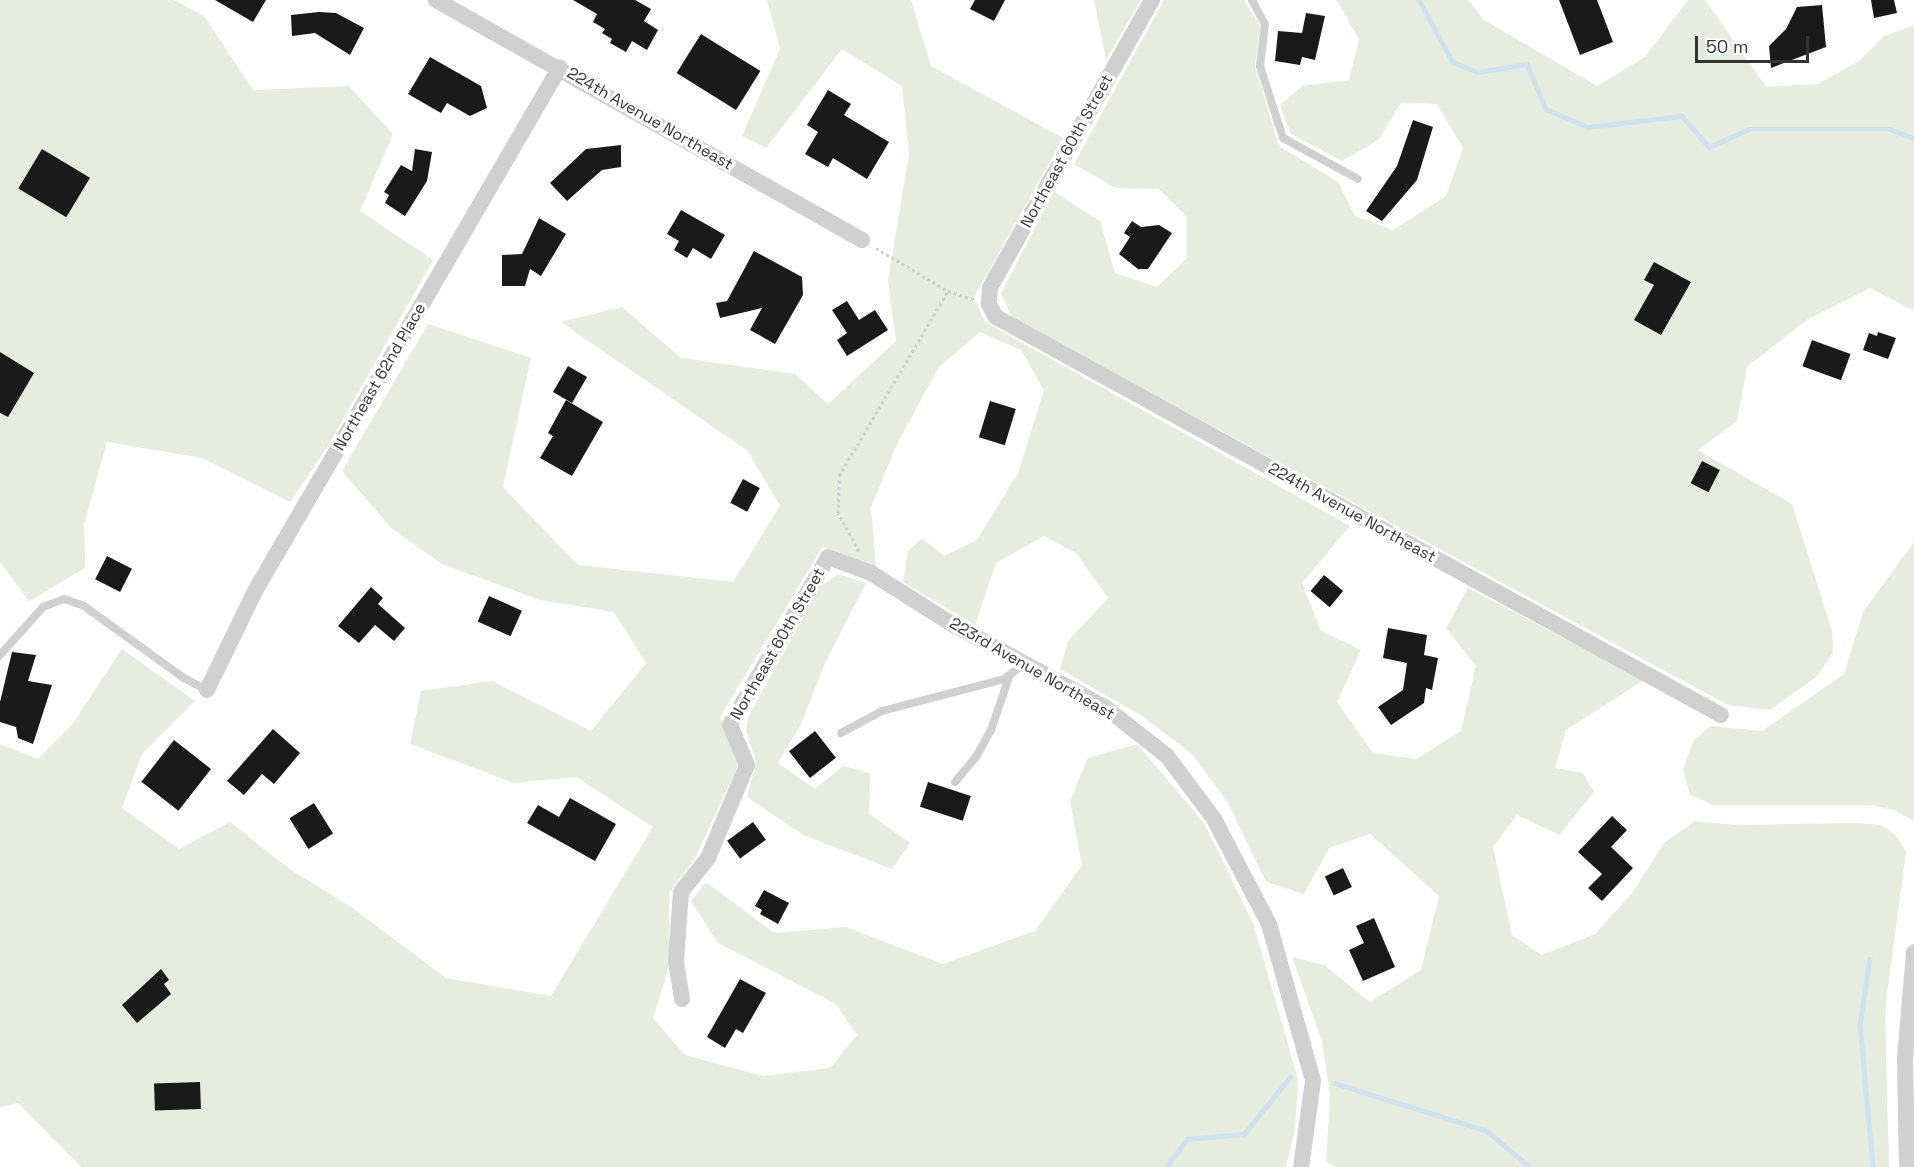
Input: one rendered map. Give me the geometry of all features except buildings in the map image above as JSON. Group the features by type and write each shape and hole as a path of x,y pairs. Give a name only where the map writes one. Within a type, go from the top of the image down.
{"street":[{"name":"224th Avenue Northeast","path":"436,0 560,67 862,240"},
{"name":"Northeast 60th Street","path":"989,304 990,288 1152,0"},
{"name":"Northeast 62nd Place","path":"207,690 255,591 560,67"},
{"name":"224th Avenue Northeast","path":"989,304 996,317 1721,715"},
{"name":"Northeast 60th Street","path":"682,999 676,960 681,892 708,858 747,765 730,725 828,557"},
{"name":"223rd Avenue Northeast","path":"828,557 871,573 1024,664 1106,708 1167,756 1214,819 1269,924 1312,1081 1302,1167"},
{"path":"1907,1167 1905,1059 1914,952"}],"lane":[{"path":"1252,0 1265,24 1260,66 1283,138 1358,179"},
{"path":"0,655 43,608 64,599 84,606 184,678 207,690"},
{"path":"841,734 882,711 1009,677 1024,664"},
{"path":"955,782 987,737 1009,677"}],"path":[{"path":"862,240 948,291 989,304"},
{"path":"871,573 838,513 839,476 948,291"}],"shaded area":[{"path":"0,0 174,0 204,16 253,90 349,86 393,134 360,211 433,260 328,446 290,502 202,458 107,442 84,524 85,568 29,601 0,562"},
{"path":"767,0 911,0 931,66 1063,138 974,297 985,322 1350,526 1302,583 1321,631 1361,650 1337,702 1373,753 1416,759 1461,731 1476,666 1446,628 1468,588 1644,680 1566,730 1555,768 1583,773 1594,792 1559,835 1517,815 1493,847 1512,935 1542,955 1595,934 1633,892 1664,843 1695,821 1735,825 1856,823 1881,825 1895,835 1906,852 1885,1010 1889,1167 1335,1167 1326,1161 1330,1095 1322,1041 1292,957 1324,965 1370,1002 1421,970 1439,896 1370,834 1329,848 1304,894 1266,882 1227,801 1192,754 1142,716 1060,669 1068,641 1108,598 1076,553 1044,536 996,563 975,625 903,582 908,551 922,538 944,556 977,540 1018,473 1044,390 1021,350 980,332 939,367 898,442 871,507 876,567 823,546 720,717 738,765 696,857 669,893 669,967 653,1018 685,1055 762,1076 830,1068 857,1035 836,1004 718,943 691,901 706,882 774,933 846,927 943,964 1035,931 1082,865 1070,801 1088,758 1137,744 1204,823 1253,923 1298,1079 1295,1130 1286,1167 81,1167 18,1103 0,1107 0,744 38,759 72,725 122,649 195,701 142,754 122,808 179,849 230,822 288,868 351,907 446,978 551,996 653,827 576,777 514,783 410,744 421,691 492,681 591,731 646,663 614,612 540,600 442,564 391,528 342,471 428,324 531,358 503,487 578,565 733,582 780,506 748,451 561,322 622,307 681,358 795,374 828,404 896,341 888,281 909,154 902,86 842,49 766,148 742,136 780,49"},
{"path":"1094,0 1141,0 1106,60"},
{"path":"1164,0 1244,0 1260,26 1255,66 1279,146 1338,182 1355,216 1393,230 1446,196 1463,148 1437,104 1401,103 1378,140 1342,161 1291,134 1280,105 1302,86 1349,80 1359,40 1337,0 1468,0 1484,20 1597,86 1645,57 1688,0 1705,0 1766,87 1818,84 1859,61 1884,36 1914,25 1914,311 1870,288 1808,319 1747,367 1737,421 1698,450 1792,504 1832,631 1833,653 1816,677 1770,710 1728,705 1012,318 1001,293 1054,192 1100,221 1115,273 1157,287 1187,258 1187,217 1159,189 1115,188 1074,164"},
{"path":"1914,542 1914,821 1894,810 1870,805 1713,805 1690,795 1683,769 1694,740 1711,726 1762,731 1844,674 1863,612"},
{"path":"838,574 866,583 825,663 801,724 778,763 815,789 843,766 870,773 869,814 910,843 892,869 803,835 747,797 756,763 746,730 748,717 820,587"}],"waterway":[{"path":"1419,0 1453,62 1478,72 1527,64 1546,109 1588,127 1682,116 1709,147 1749,129 1890,129 1914,138"},
{"path":"1870,959 1860,1024 1873,1167"},
{"path":"1166,1167 1187,1139 1244,1134 1290,1077"},
{"path":"1334,1083 1487,1131 1530,1167"}]}
